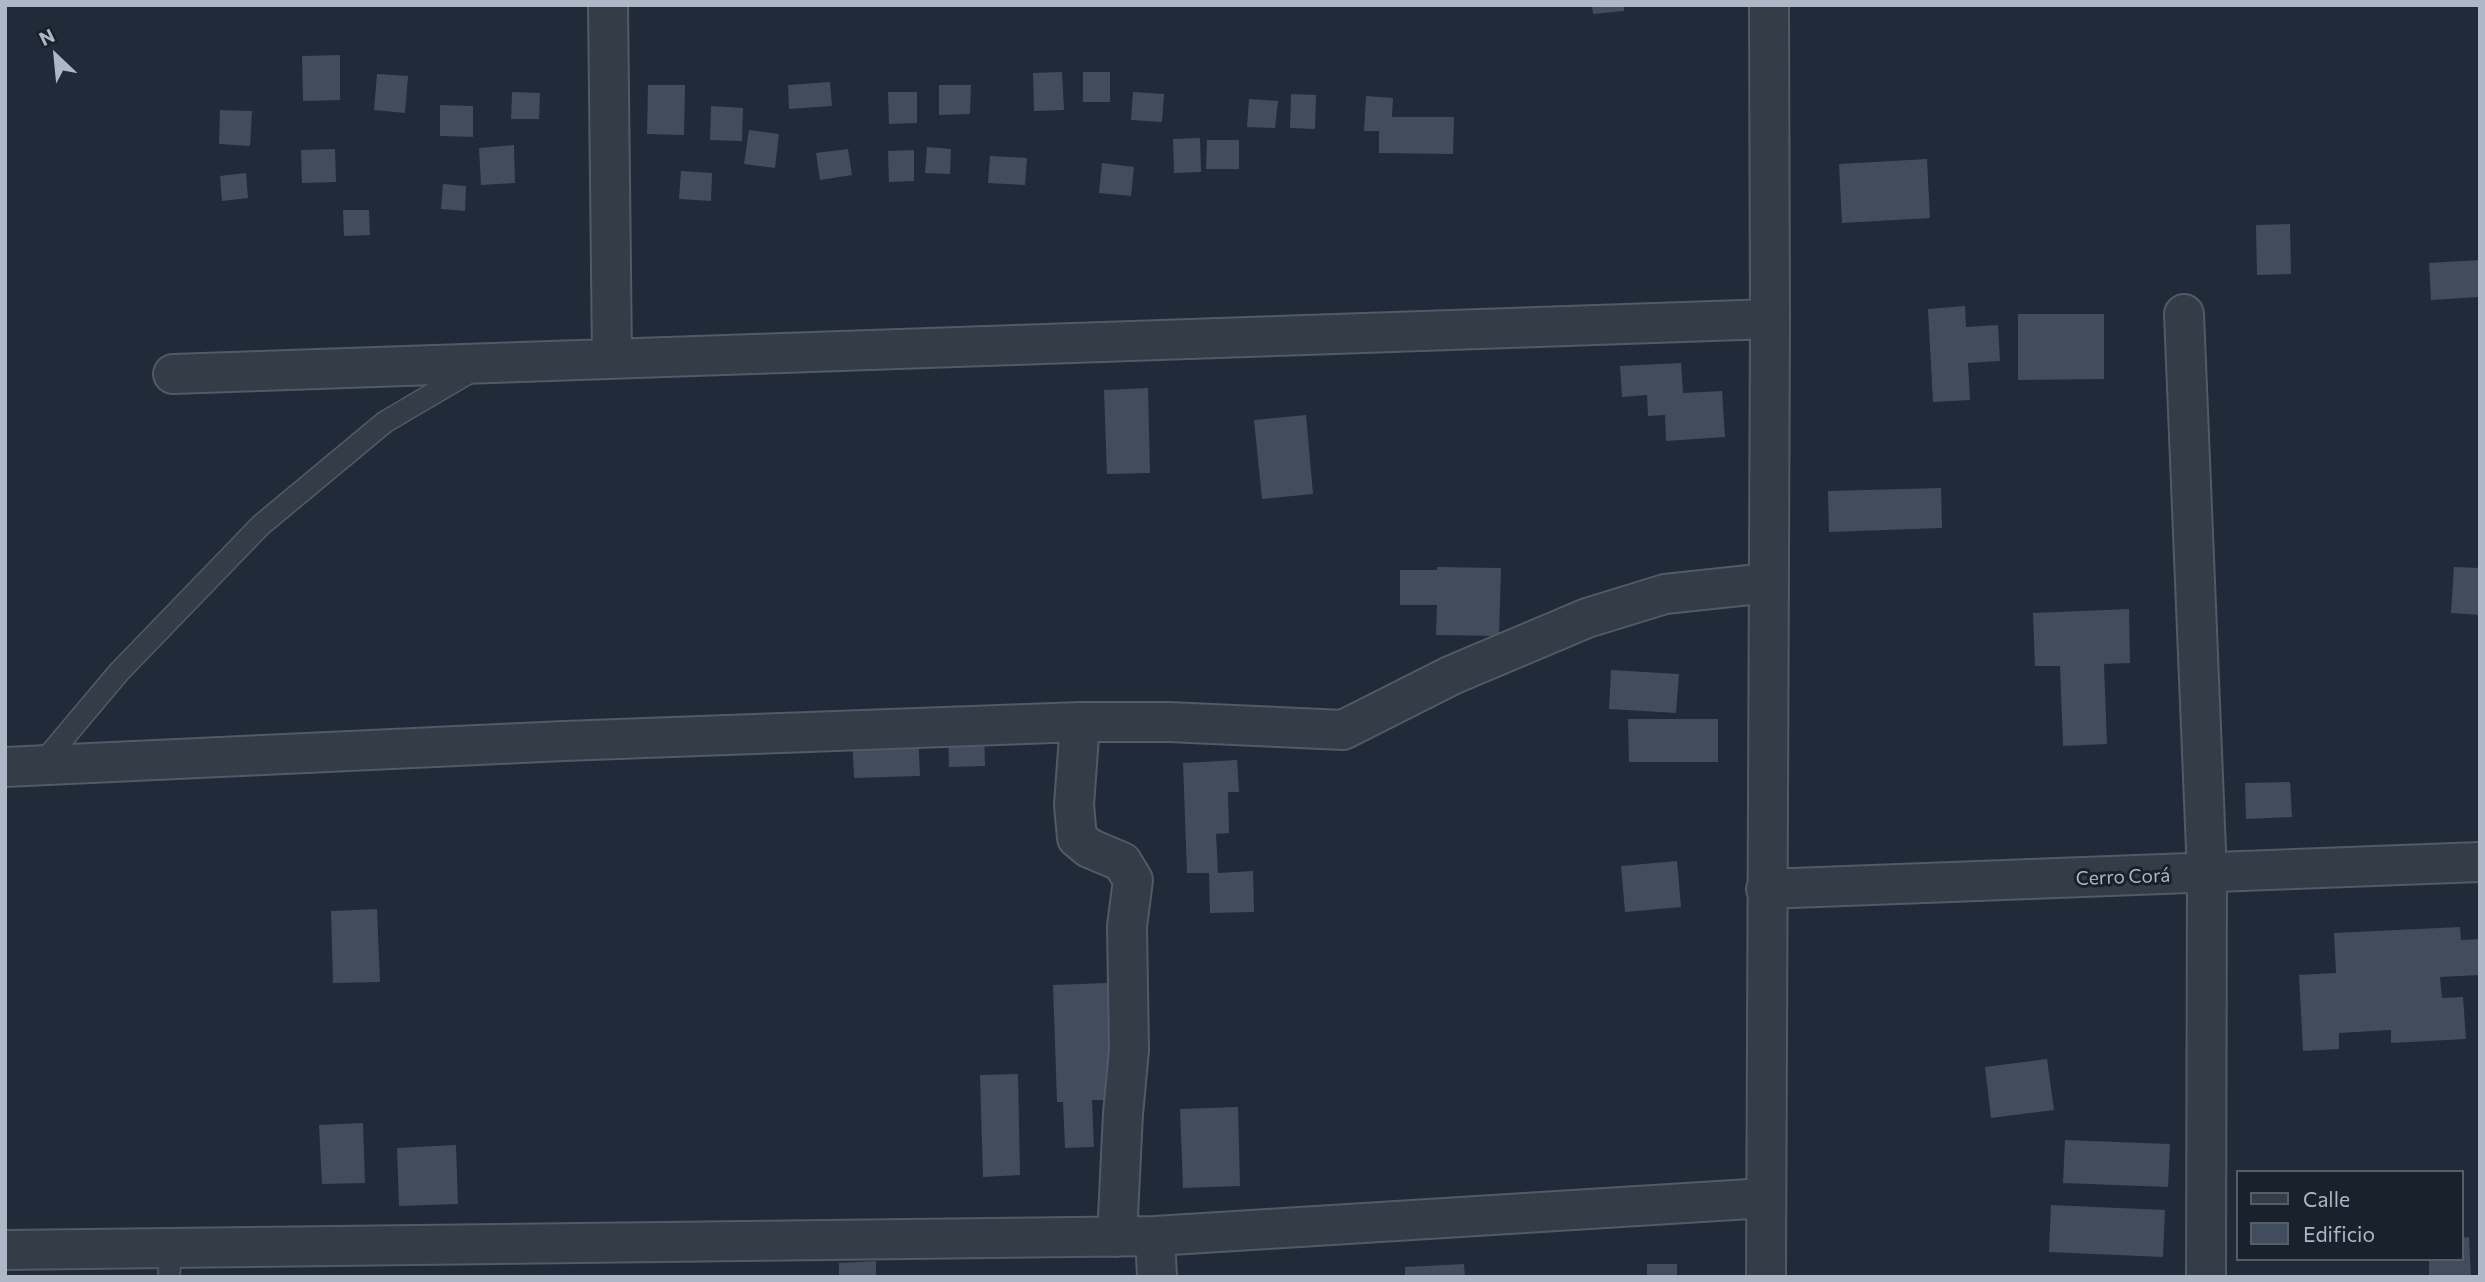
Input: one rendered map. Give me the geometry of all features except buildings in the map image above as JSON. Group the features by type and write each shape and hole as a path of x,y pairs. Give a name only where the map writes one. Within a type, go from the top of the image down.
{"street":[{"path":"608,5 612,358"},
{"path":"1766,1277 1769,5"},
{"path":"2185,314 2207,874 2206,1277"},
{"path":"173,374 1770,319"},
{"path":"23,767 564,741 1080,722 1169,722 1343,730 1452,675 1587,618 1665,594 1768,583"},
{"path":"1080,722 1074,805 1077,838 1089,848 1122,862 1133,880 1127,926 1129,1049 1117,1237"},
{"name":"Cerro Corá","path":"1766,888 2480,862"},
{"path":"5,1251 169,1263 334,1261 1155,1236 1766,1198"},
{"path":"1155,1236 1157,1277"}],"lane":[{"path":"23,767 261,525 385,422 486,363"}]}
